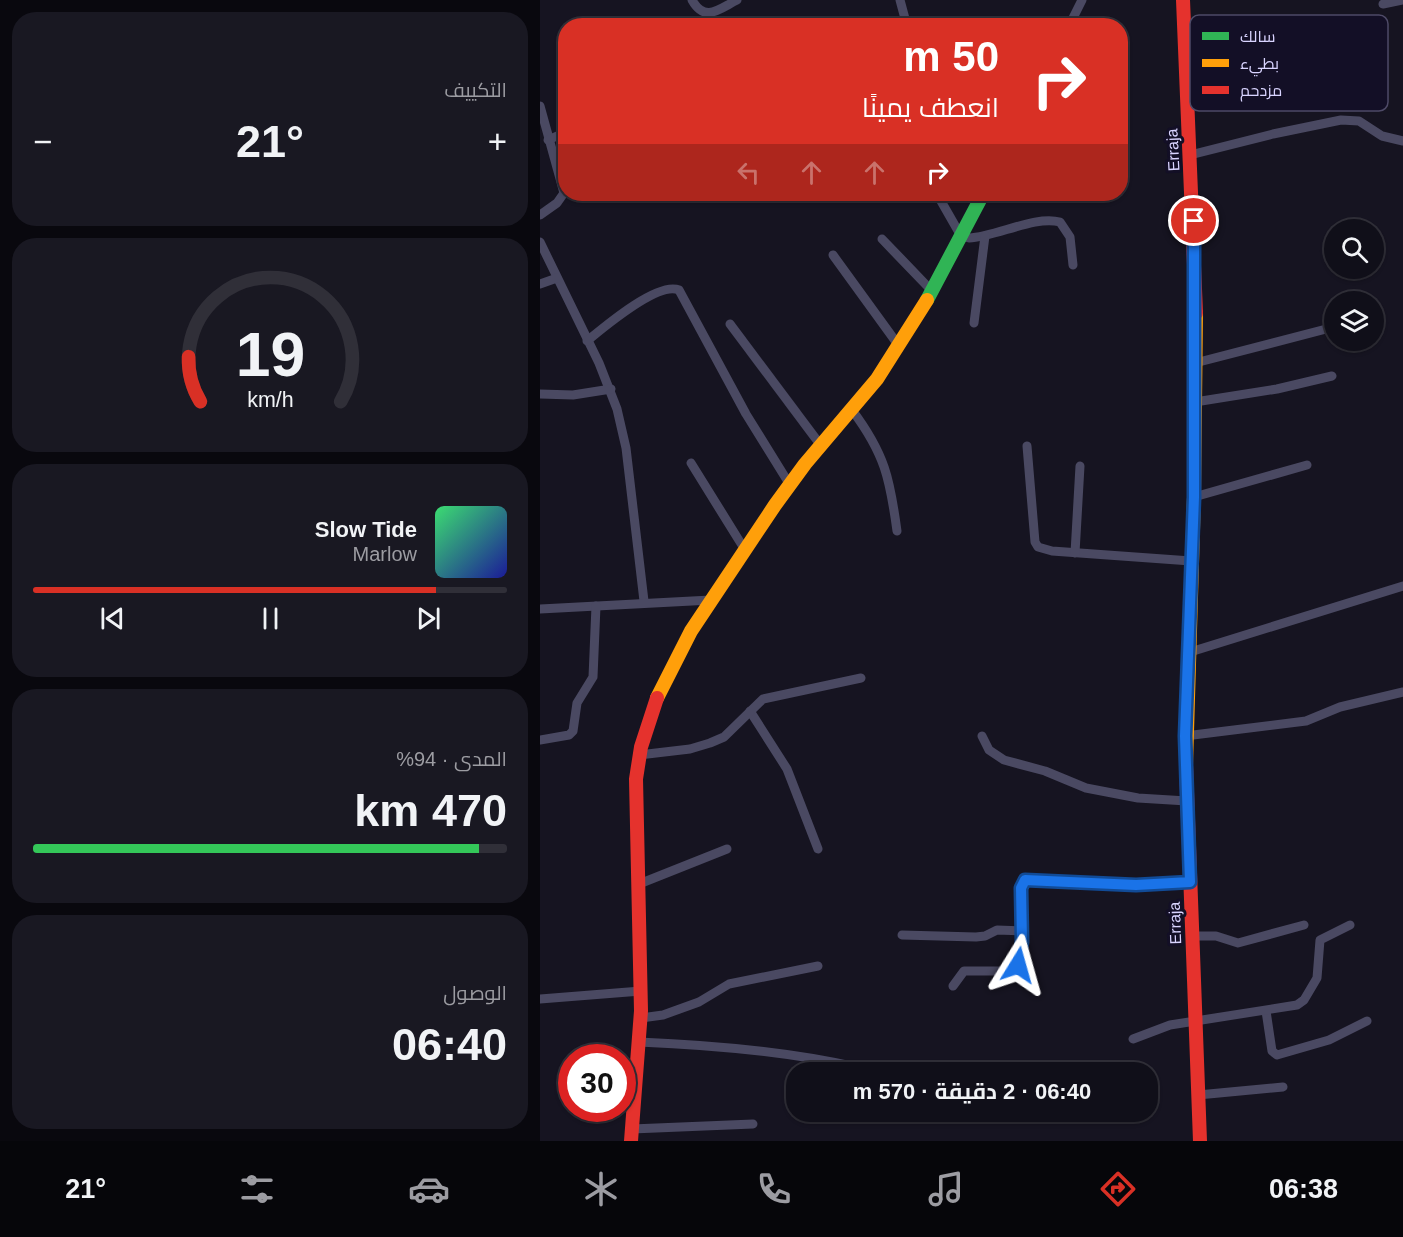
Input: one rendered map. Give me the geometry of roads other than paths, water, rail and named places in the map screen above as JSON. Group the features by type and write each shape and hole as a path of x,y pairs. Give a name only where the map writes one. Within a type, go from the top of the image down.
{"street":[{"path":"692,0 697,9 704,13 713,12 737,0"},
{"path":"900,0 905,18"},
{"path":"1073,18 1082,0"},
{"name":"Erraja","path":"1183,0 1195,242 1194,497 1185,736 1200,1141"},
{"name":"Erraja","path":"1184,21 1191,0"},
{"path":"1383,4 1403,0"},
{"path":"540,106 558,172"},
{"path":"1190,155 1341,120 1359,121 1382,136 1403,141"},
{"path":"549,140 558,136"},
{"path":"540,215 558,201"},
{"path":"941,201 961,236"},
{"path":"753,1124 632,1135 641,1018 636,779 639,755 657,695 711,600 790,485 852,411 899,346 979,201"},
{"path":"961,236 985,236 1024,225 1054,220 1060,222 1070,237 1073,265"},
{"path":"974,323 985,236"},
{"path":"882,239 931,290"},
{"path":"540,242 610,389 626,448 644,601"},
{"path":"833,255 899,346"},
{"path":"540,284 557,278"},
{"path":"587,341 630,308 668,289 679,290 735,394 790,485"},
{"path":"730,324 822,447"},
{"path":"1195,363 1324,329"},
{"path":"1195,402 1256,393 1332,376"},
{"path":"540,394 573,395 610,389"},
{"path":"852,411 878,446 884,463 897,531"},
{"path":"1027,446 1035,542 1043,550 1191,561"},
{"path":"691,463 745,550"},
{"path":"1194,497 1307,465"},
{"path":"1075,553 1080,466"},
{"path":"1187,653 1403,586"},
{"path":"540,609 644,601 711,600"},
{"path":"540,740 569,735 573,731 577,703 593,677 596,606"},
{"path":"639,755 690,749 724,737 763,699 861,678"},
{"path":"1185,736 1306,720 1350,704 1403,692"},
{"path":"750,711 787,769 818,849"},
{"path":"982,736 989,750 1004,760 1055,774 1086,788 1138,798 1187,801"},
{"path":"639,884 727,849"},
{"path":"953,986 964,971 1015,969 1020,955 1021,888 1025,880 1136,885 1190,882"},
{"path":"1192,936 1216,936 1238,943 1304,925"},
{"path":"1133,1039 1170,1025 1297,1005 1304,1000 1319,972 1320,940 1350,925"},
{"path":"902,935 976,937 985,936 997,930 1022,931"},
{"path":"641,1018 689,1006 729,984 818,966"},
{"path":"540,999 641,991"},
{"path":"1266,1011 1272,1051 1277,1055 1329,1040 1367,1021"},
{"path":"639,1042 692,1044 798,1056 830,1062"},
{"path":"1198,1095 1283,1088"}]}
